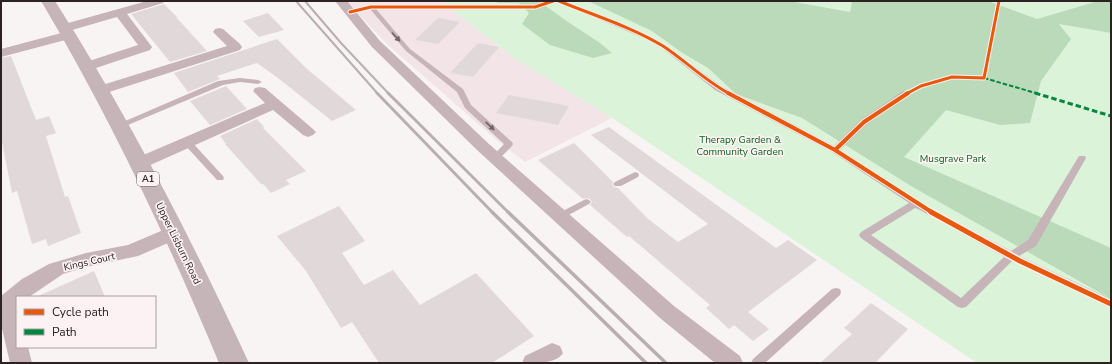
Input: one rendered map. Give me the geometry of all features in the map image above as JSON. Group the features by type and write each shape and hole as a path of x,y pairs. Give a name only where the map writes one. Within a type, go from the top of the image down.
{"main road":[{"name":"Upper Lisburn Road","path":"48,1 88,66 140,163 175,232 234,363"}],"street":[{"path":"1,53 119,12 159,1"},
{"path":"345,7 376,44 495,158 667,312 732,363"},
{"path":"88,66 146,47 119,12"},
{"path":"101,90 236,47 219,32"},
{"path":"259,86 274,104 308,132"},
{"path":"140,163 274,104"},
{"name":"Kings Court","path":"16,343 7,303 29,285 56,269 86,260 131,252 175,232"},
{"name":"Kings Court","path":"17,348 21,363"},
{"path":"532,363 552,352"}],"lane":[{"path":"345,7 535,7 553,1"},
{"path":"559,1 648,38 664,47 718,88 835,150 916,203 1010,256 1111,304"},
{"path":"371,8 408,50 460,91 468,106 509,144 495,158"},
{"path":"120,125 221,83 240,80 259,86"},
{"path":"835,150 864,122 906,93"},
{"path":"187,142 220,178"},
{"path":"916,203 864,235 962,304 1010,256 1032,243 1082,158"},
{"path":"618,184 635,175"},
{"path":"560,216 586,202"},
{"path":"758,363 836,292"}],"shaded area":[{"path":"346,1 441,1 514,58 612,118 525,162 500,143 389,46"}],"green space":[{"name":"Musgrave Park","path":"441,1 1111,1 1111,363 977,363 612,118 514,58"},
{"path":"494,1 539,1 612,53 593,58 550,45 522,24 529,13 519,3 498,3"},
{"path":"588,1 789,1 850,12 852,1 988,1 1037,19 1098,1 1111,1 1111,33 1059,24 1071,39 1041,81 1030,123 1000,125 946,110 904,157 1111,248 1111,299 911,186 802,118 736,94 708,68 681,52 652,31"}],"building":[{"path":"164,4 207,51 170,62 131,14"},
{"path":"268,13 284,30 259,37 243,21"},
{"path":"438,18 460,22 438,44 415,40"},
{"path":"277,39 306,68 356,110 332,121 257,63 217,76 220,79 188,92 174,73"},
{"path":"478,43 499,47 473,77 450,73"},
{"path":"11,56 36,120 49,116 56,133 46,136 65,197 68,196 81,233 48,246 46,239 32,244 17,191 12,193 1,137 1,58"},
{"path":"226,86 247,109 210,125 190,101"},
{"path":"509,95 569,106 558,125 496,113"},
{"path":"257,119 264,127 263,128 306,171 286,180 290,184 271,193 225,144 220,136"},
{"path":"609,127 776,248 788,240 817,260 748,312 769,329 753,341 734,325 729,329 706,308 710,305 590,205 592,202 590,199 583,199 538,160 574,143 613,182 612,184 614,187 618,188 647,218 678,242 708,224 591,135"},
{"path":"339,206 365,241 342,253 364,285 393,270 420,305 476,273 534,336 492,363 379,363 352,322 341,328 306,271 277,236"},
{"path":"94,271 105,296 38,296"},
{"path":"871,303 908,329 875,363 820,363 852,334 844,328"}],"railway":[{"path":"296,1 378,94"},
{"path":"305,1 341,43 389,94"},
{"path":"377,93 493,213"},
{"path":"389,94 509,213"},
{"path":"508,212 666,363"},
{"path":"493,213 646,363"}],"marked path":[{"path":"984,78 1111,116"}],"cycle path":[{"path":"350,12 371,7 535,7 553,1"},
{"path":"559,1 648,38 664,47 718,88 835,150 921,207 1020,261 1111,304"},
{"path":"835,150 864,122 891,103 921,86 952,77 984,78 999,1"}],"park label":[{"name":"Therapy Garden & Community Garden","path":"740,144"}]}
